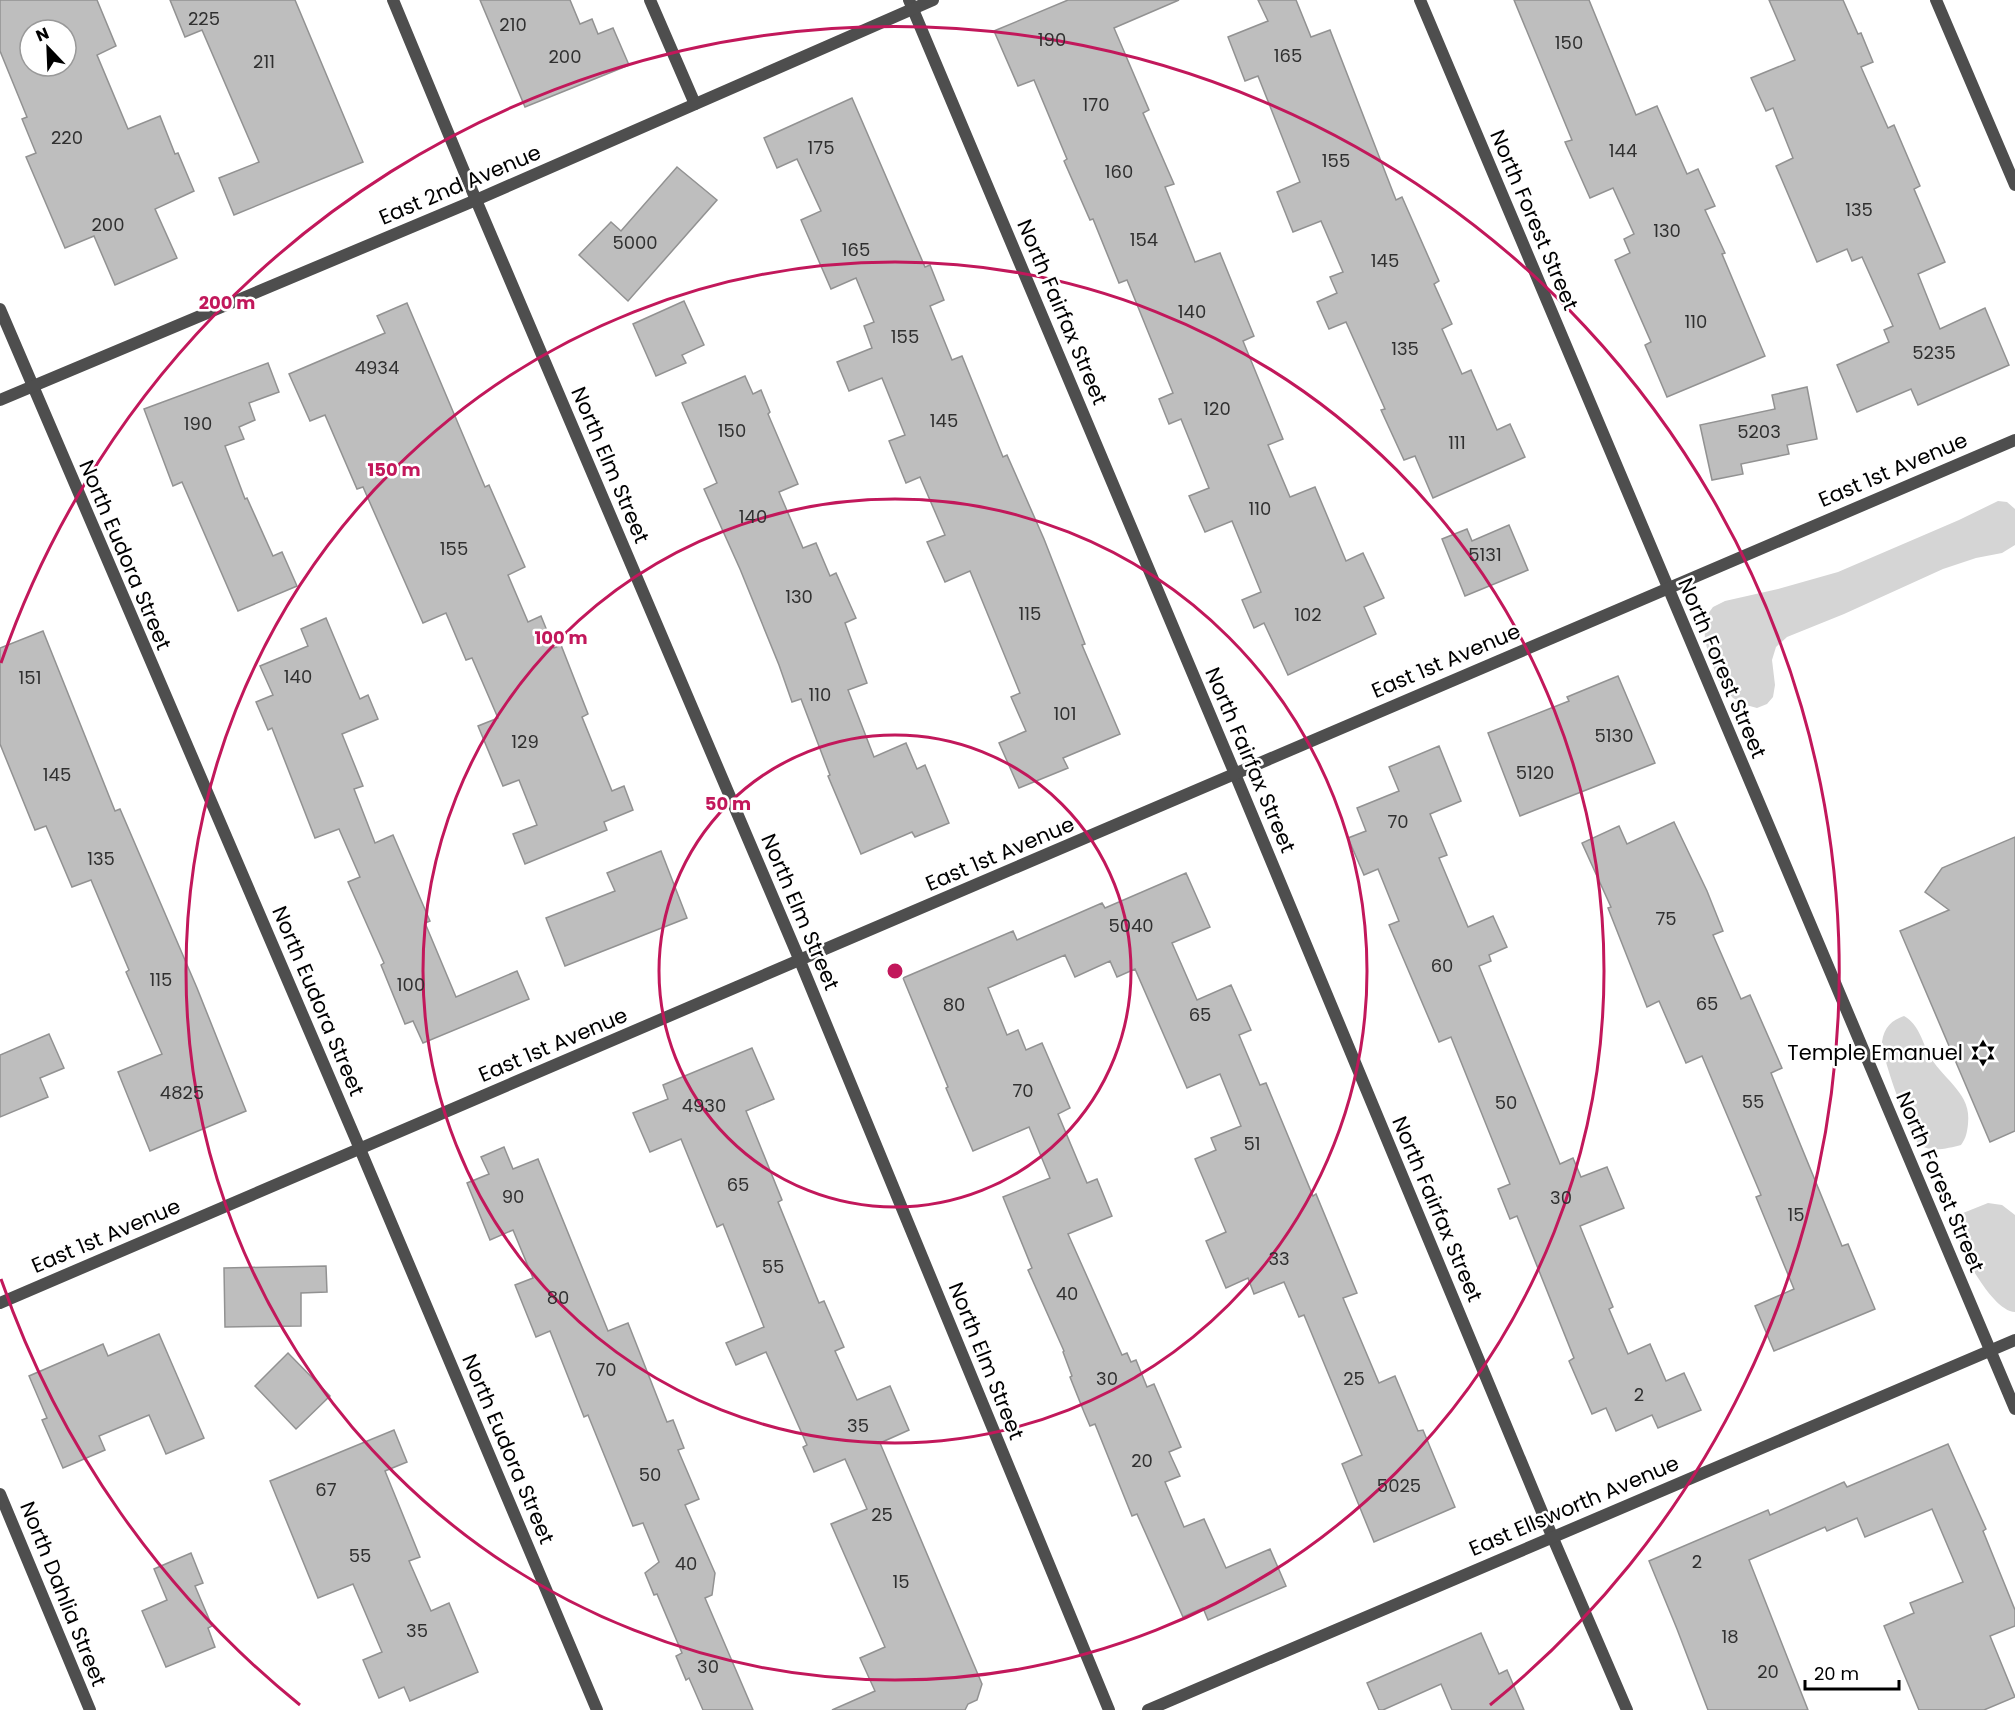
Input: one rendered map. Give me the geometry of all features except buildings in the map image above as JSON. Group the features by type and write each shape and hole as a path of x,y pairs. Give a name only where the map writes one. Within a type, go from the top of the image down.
{"street":[{"name":"North Elm Street","path":"393,0 800,961 1109,1710"},
{"path":"650,0 695,104"},
{"name":"East 2nd Avenue","path":"0,400 476,200 695,104 911,5 933,0"},
{"name":"North Forest Street","path":"1420,0 2015,1409"},
{"path":"1936,0 2015,186"},
{"name":"North Fairfax Street","path":"911,5 1627,1710"},
{"name":"North Eudora Street","path":"0,309 360,1149 597,1710"},
{"name":"East 1st Avenue","path":"0,1303 1667,587 2015,440"},
{"name":"East Ellsworth Avenue","path":"1148,1710 2015,1340"},
{"name":"North Dahlia Street","path":"0,1494 90,1710"}],"shaded area":[{"path":"1998,501 2007,502 2015,509 2015,545 2002,553 1976,558 1943,569 1787,637 1776,647 1772,660 1775,685 1773,697 1767,704 1757,708 1746,705 1733,698 1719,681 1705,640 1704,619 1713,607 1725,601 1838,572"},
{"path":"1904,1016 1914,1024 1931,1058 1966,1104 1968,1127 1961,1145 1929,1149 1920,1145 1903,1112 1882,1042 1889,1025"},
{"path":"1988,1203 2002,1205 2015,1215 2015,1312 2007,1310 1998,1303 1980,1281 1958,1236 1958,1224 1963,1213"}],"place":[{"name":"Temple Emanuel","path":"1983,1053"}]}
